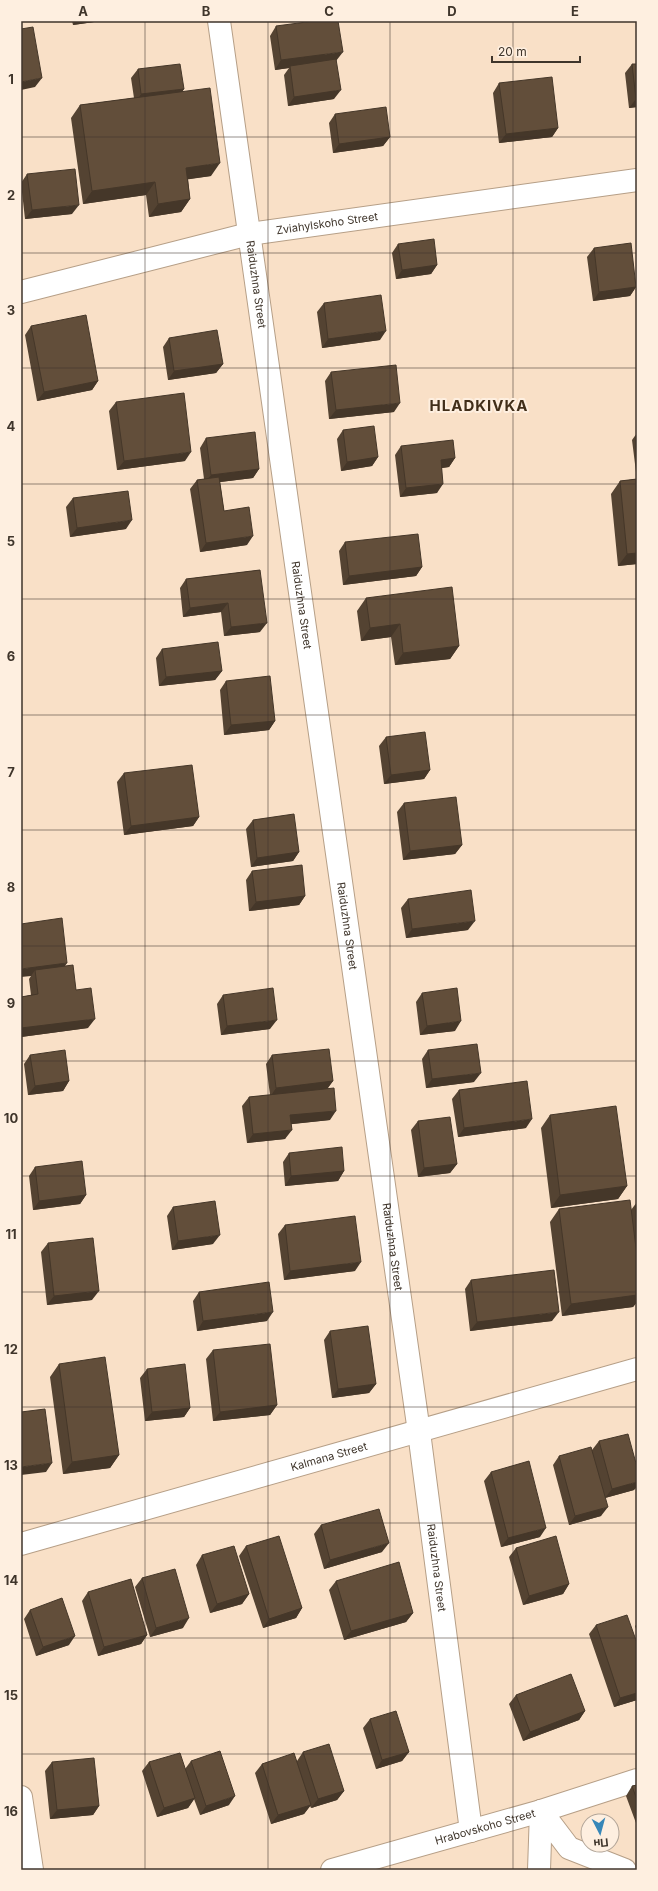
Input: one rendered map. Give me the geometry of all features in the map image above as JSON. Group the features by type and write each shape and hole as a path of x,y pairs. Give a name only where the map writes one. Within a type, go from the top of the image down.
{"street":[{"name":"Raiduzhna Street","path":"219,21 419,1432 471,1831"},
{"name":"Zviahylskoho Street","path":"21,292 249,234 637,180"},
{"name":"Kalmana Street","path":"21,1544 637,1369"},
{"name":"Hrabovskoho Street","path":"332,1870 356,1867 541,1811 637,1780"},
{"path":"21,1797 32,1870"},
{"path":"540,1870 541,1811"},
{"path":"541,1811 569,1848 625,1870"}],"building":[{"path":"314,21 338,21 343,52 281,60 276,26"},
{"path":"33,27 42,78 21,82 21,29"},
{"path":"336,59 341,90 294,97 290,66"},
{"path":"180,64 184,89 141,94 138,69"},
{"path":"632,64 637,64 637,99 636,99"},
{"path":"552,77 558,128 506,134 499,83"},
{"path":"210,88 220,163 186,168 190,199 158,204 155,182 92,191 80,105"},
{"path":"386,107 390,137 339,144 335,114"},
{"path":"75,169 79,205 32,210 27,174"},
{"path":"434,239 437,265 402,270 398,244"},
{"path":"631,243 636,287 599,292 594,248"},
{"path":"381,295 386,331 328,339 324,303"},
{"path":"86,315 98,381 44,392 31,326"},
{"path":"217,330 223,364 174,371 169,338"},
{"path":"396,365 400,403 336,410 331,372"},
{"path":"184,393 191,452 124,461 116,402"},
{"path":"374,426 378,457 347,462 343,430"},
{"path":"255,432 259,469 211,475 206,438"},
{"path":"453,440 455,458 441,460 443,484 406,488 401,446"},
{"path":"219,477 224,511 249,507 253,536 206,543 197,480"},
{"path":"637,479 637,553 627,554 620,481"},
{"path":"128,491 132,520 77,528 73,498"},
{"path":"418,534 422,567 349,576 345,542"},
{"path":"260,570 267,623 231,627 228,603 190,608 186,579"},
{"path":"452,587 459,646 403,653 400,624 370,628 366,598"},
{"path":"218,642 222,671 166,677 162,649"},
{"path":"270,676 275,721 231,725 226,681"},
{"path":"425,732 430,770 391,775 386,737"},
{"path":"192,765 199,817 131,826 124,773"},
{"path":"456,797 462,845 410,851 404,803"},
{"path":"294,814 299,852 257,858 253,820"},
{"path":"302,865 305,896 256,902 252,871"},
{"path":"471,890 475,921 412,929 408,899"},
{"path":"62,918 67,963 21,969 21,924"},
{"path":"73,965 76,990 91,988 95,1019 21,1028 21,997 38,994 35,970"},
{"path":"273,988 277,1020 227,1026 223,995"},
{"path":"457,988 461,1021 427,1026 422,993"},
{"path":"477,1044 481,1073 432,1079 428,1050"},
{"path":"329,1049 333,1081 276,1088 272,1055"},
{"path":"65,1050 69,1081 35,1086 30,1055"},
{"path":"527,1081 532,1119 464,1128 459,1090"},
{"path":"334,1088 336,1111 290,1115 292,1130 253,1134 249,1097"},
{"path":"616,1106 627,1186 560,1195 550,1115"},
{"path":"450,1117 457,1164 424,1168 418,1121"},
{"path":"342,1147 344,1171 291,1176 289,1153"},
{"path":"82,1161 86,1195 39,1201 35,1167"},
{"path":"630,1200 637,1256 637,1295 571,1304 559,1209"},
{"path":"215,1201 220,1235 178,1241 173,1207"},
{"path":"355,1216 361,1262 290,1271 285,1225"},
{"path":"93,1238 99,1291 54,1296 48,1243"},
{"path":"554,1270 559,1312 477,1322 471,1280"},
{"path":"269,1282 273,1312 203,1321 199,1292"},
{"path":"368,1326 376,1384 338,1389 330,1331"},
{"path":"270,1344 277,1405 220,1412 213,1350"},
{"path":"105,1357 119,1455 72,1462 59,1364"},
{"path":"185,1364 190,1408 152,1412 147,1369"},
{"path":"45,1409 52,1463 21,1467 21,1412"},
{"path":"628,1434 637,1467 637,1482 612,1489 599,1441"},
{"path":"591,1447 608,1507 575,1516 559,1456"},
{"path":"529,1461 546,1528 508,1538 491,1472"},
{"path":"379,1509 389,1543 330,1560 321,1525"},
{"path":"279,1536 302,1608 269,1619 246,1546"},
{"path":"556,1536 569,1584 529,1596 516,1548"},
{"path":"234,1546 249,1594 217,1604 202,1555"},
{"path":"399,1562 413,1613 351,1631 336,1581"},
{"path":"175,1569 189,1618 156,1628 142,1578"},
{"path":"131,1579 147,1635 104,1647 88,1592"},
{"path":"62,1598 75,1636 43,1647 30,1610"},
{"path":"627,1615 637,1643 637,1693 620,1698 596,1625"},
{"path":"571,1674 585,1711 530,1732 516,1695"},
{"path":"396,1711 409,1752 382,1760 370,1719"},
{"path":"329,1744 344,1791 318,1799 303,1752"},
{"path":"220,1751 235,1796 206,1806 191,1761"},
{"path":"180,1753 195,1798 164,1808 149,1762"},
{"path":"294,1753 311,1805 278,1815 262,1764"},
{"path":"94,1758 99,1806 57,1810 52,1762"},
{"path":"637,1785 637,1800 632,1786"}],"district":[{"name":"HLADKIVKA","path":"479,406"}]}
